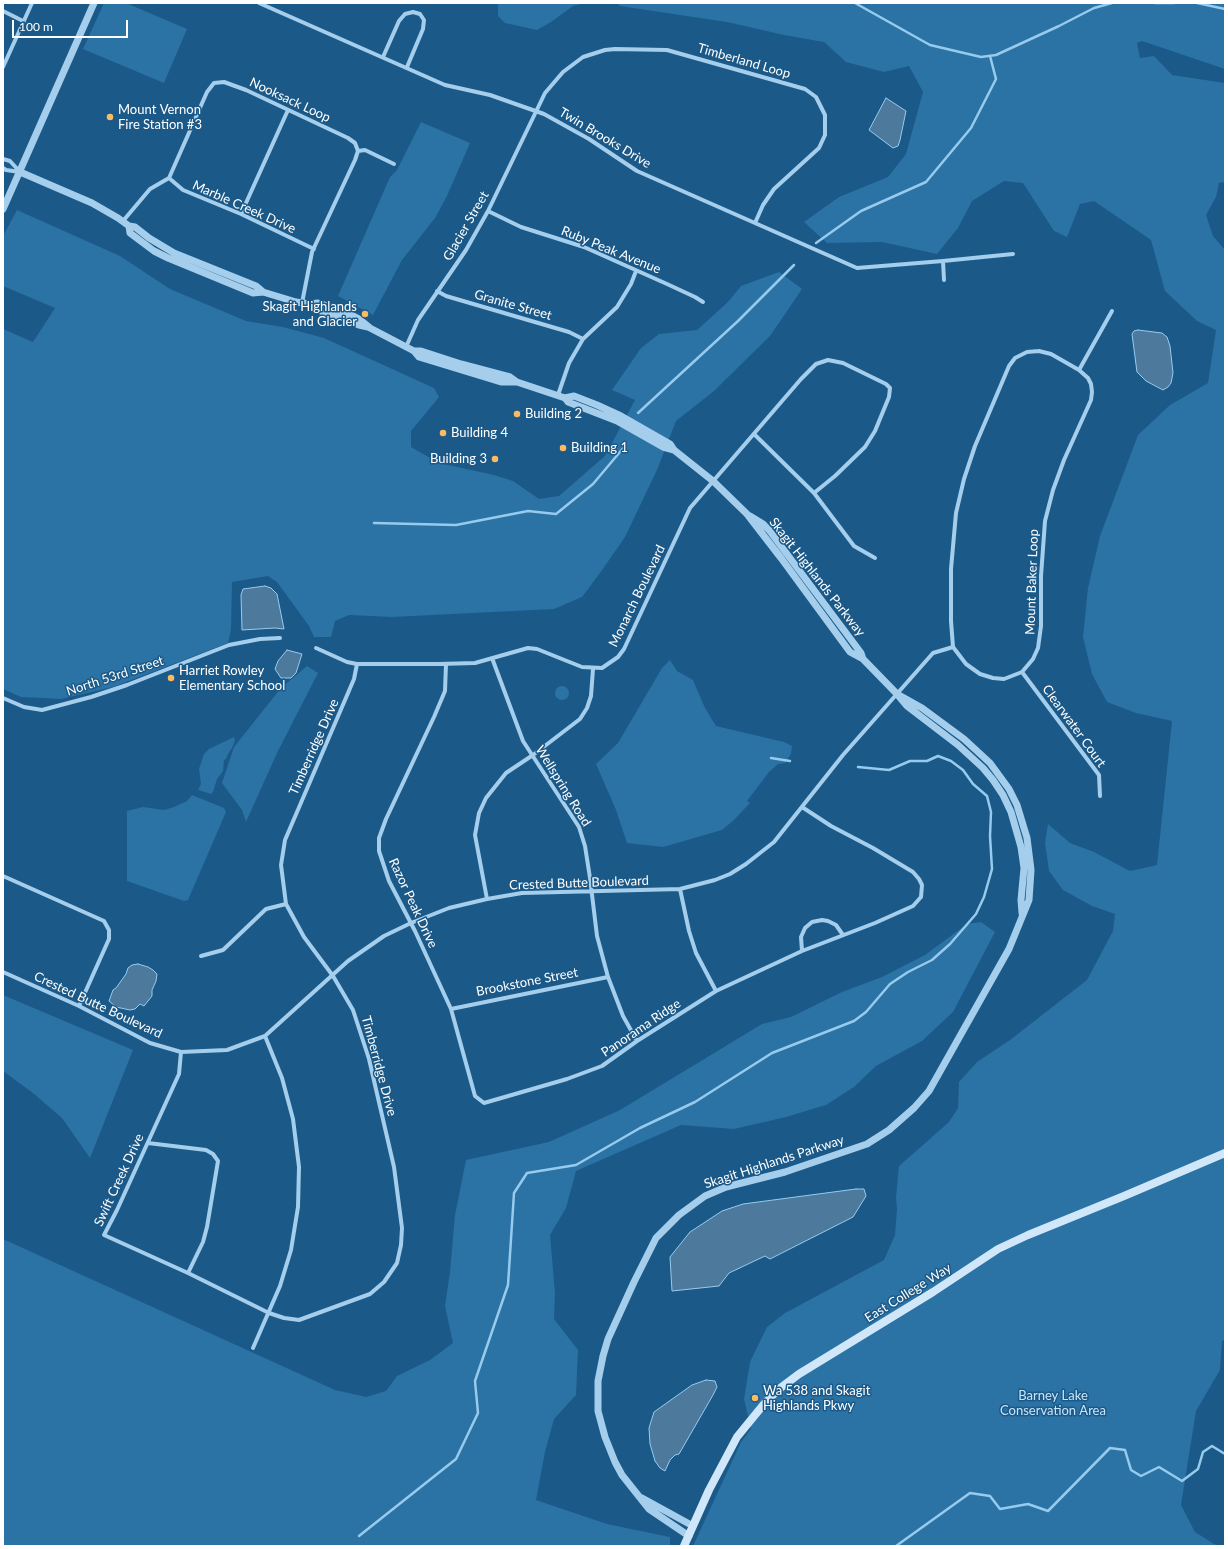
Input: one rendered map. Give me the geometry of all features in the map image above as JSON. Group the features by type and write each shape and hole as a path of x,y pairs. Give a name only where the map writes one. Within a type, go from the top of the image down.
{"main road":[{"name":"East College Way","path":"684,1546 709,1490 737,1437 764,1404 779,1389 799,1374 933,1292 998,1250 1028,1235 1225,1153"}],"street":[{"path":"3,66 32,3"},
{"path":"3,209 94,3"},
{"name":"Twin Brooks Drive","path":"259,3 445,85 490,95 537,111 589,139 637,171 857,268 943,262 1013,254"},
{"path":"3,11 23,21"},
{"path":"382,57 398,21 405,14 413,12 420,14 424,20 423,30 407,67"},
{"name":"Timberland Loop","path":"537,111 545,93 563,72 573,64 583,57 605,50 615,49 667,50 805,89 816,97 825,115 824,135 819,148 774,189 763,205 755,224"},
{"name":"Nooksack Loop","path":"170,178 207,92 214,83 224,82 246,90 348,138 355,143 358,151"},
{"path":"241,214 288,110"},
{"name":"Glacier Street","path":"405,347 418,320 437,290 466,250 488,211 537,111"},
{"path":"302,303 312,252 358,151 365,150 394,164"},
{"path":"3,159 10,161 20,172"},
{"path":"3,168 6,170 20,172"},
{"name":"Skagit Highlands Parkway","path":"20,172 92,203 126,224 130,233 154,251 168,258 253,293 263,292 310,304 314,309 340,317 359,326 370,328 414,351 421,351 461,364 510,377 516,382 558,395 565,398 568,402 617,421 663,447 674,450 713,481 747,514 763,524 769,530 861,653 863,659 907,706 973,758 993,780 1003,795 1011,812 1021,847 1024,868 1021,900 1022,915 1009,949 929,1091 902,1119 889,1130 867,1144 785,1172 726,1187 705,1196 679,1215 656,1238 608,1339 598,1381 598,1411 605,1436 615,1462 622,1475 649,1509 689,1536"},
{"path":"126,224 150,188 170,178"},
{"name":"Marble Creek Drive","path":"170,178 183,190 241,214 314,249"},
{"name":"Ruby Peak Avenue","path":"488,211 521,228 584,247 703,302"},
{"path":"943,262 944,280"},
{"path":"558,395 569,364 583,339 617,307 631,284 636,271"},
{"name":"Granite Street","path":"437,290 446,296 569,332 583,339"},
{"path":"1079,370 1112,311"},
{"name":"Mount Baker Loop","path":"953,647 951,621 951,569 956,513 964,479 975,446 1000,386 1014,358 1026,352 1039,351 1051,354 1079,370 1088,378 1091,384 1092,392 1091,400 1064,460 1045,521 1041,576 1040,639 1033,659 1022,672"},
{"name":"Monarch Boulevard","path":"593,668 602,668 618,656 624,649 690,508 816,364 828,360 843,363 886,384 890,388 889,397 875,431 865,447 835,476 814,493"},
{"path":"754,434 814,493 854,546 875,558"},
{"name":"North 53rd Street","path":"3,698 24,707 42,710 127,686 229,645 260,639 280,638"},
{"path":"897,694 933,653 953,647 966,664 980,674 993,678 1004,679 1022,672"},
{"path":"316,648 347,662 357,664 474,663 528,648 537,649 582,667 593,668 591,696 587,708 580,718 533,755 506,773 486,798 480,813 475,835 487,899"},
{"name":"Wellspring Road","path":"492,658 523,741 580,827 585,846 596,936 608,977 623,1016 637,1041"},
{"name":"Timberridge Drive","path":"269,1313 284,1318 299,1320 370,1294 384,1282 396,1263 401,1245 402,1228 394,1167 369,1059 353,1010 332,976 304,937 286,904 281,865 285,840 354,679 357,664"},
{"name":"Razor Peak Drive","path":"446,664 444,691 434,717 386,819 380,838 379,851 389,881 411,922 451,1009 475,1096 484,1103"},
{"name":"Clearwater Court","path":"1022,672 1099,775 1100,796"},
{"name":"Crested Butte Boulevard","path":"3,972 79,1006 150,1043 181,1052 227,1050 264,1036 348,961 384,936 411,922 449,908 522,893 680,889 715,880 730,874 746,864 774,842 843,755 897,694"},
{"name":"Panorama Ridge","path":"484,1103 567,1079 602,1066 637,1041 716,991 802,951 875,924 913,906 921,897 922,885 920,879 912,872 802,807"},
{"path":"3,876 104,921 109,930 109,939 79,1006"},
{"path":"680,889 689,931 696,953 716,991"},
{"path":"200,956 223,950 266,910 286,904"},
{"path":"802,951 801,937 805,928 812,922 822,920 828,921 836,925 843,935"},
{"name":"Brookstone Street","path":"451,1009 608,977"},
{"path":"253,1348 280,1286 291,1250 298,1207 299,1168 293,1119 284,1085 264,1036"},
{"name":"Swift Creek Drive","path":"181,1052 179,1074 104,1235 188,1273 269,1313"},
{"path":"148,1142 206,1150 213,1154 218,1161 207,1227 203,1242 188,1273"},
{"name":"Skagit Highlands Parkway","path":"641,1497 693,1526"}],"green space":[{"path":"104,3 126,3 187,29 164,83 83,49"},
{"path":"498,3 585,3 573,6 537,30 505,23 498,16"},
{"name":"Barney Lake Conservation Area","path":"617,3 1225,3 1225,69 1142,41 1137,43 1140,58 1154,56 1172,75 1225,83 1225,182 1219,183 1216,197 1206,215 1213,236 1225,250 1225,1340 1222,1341 1220,1370 1196,1411 1181,1505 1195,1532 1214,1544 1221,1546 693,1546 741,1442 751,1429 744,1399 750,1362 767,1327 785,1313 884,1260 895,1235 897,1209 896,1197 899,1166 949,1122 958,1108 959,1082 977,1062 1010,1040 1087,980 1113,931 1115,914 1092,906 1063,890 1049,871 1045,843 1048,824 1070,843 1094,852 1130,871 1157,865 1172,721 1136,713 1107,702 1092,674 1083,637 1088,588 1100,536 1138,435 1170,405 1208,383 1216,330 1197,321 1165,291 1151,240 1094,201 1080,204 1067,237 1054,231 1023,183 1004,181 972,201 958,228 937,254 882,242 827,243 804,222 839,197 888,177 906,154 923,92 909,66 884,72 846,62 824,42 784,35 727,22 620,6"},
{"path":"421,122 470,143 447,196 435,218 402,260 373,315 338,296 390,177 397,170"},
{"path":"17,210 120,256 170,289 246,321 283,327 324,338 434,388 439,397 411,431 411,447 439,463 494,475 513,481 539,499 559,496 605,456 635,400 612,390 641,348 659,334 697,330 728,302 741,286 779,272 802,289 770,336 714,391 676,421 657,470 625,537 582,597 554,609 392,617 349,615 335,621 331,637 314,637 309,626 277,582 268,576 232,582 231,630 228,643 113,687 61,699 21,697 3,689 3,329 33,342 55,308 3,286 3,236"},
{"path":"670,660 677,671 693,680 705,708 716,726 784,742 792,746 791,754 785,763 778,764 769,772 747,801 750,803 722,830 663,847 627,843 616,810 596,764 618,743 662,668"},
{"path":"307,666 318,673 278,751 246,822 242,810 222,783 234,747 281,688"},
{"path":"559,686 565,686 569,690 569,696 565,700 559,700 555,696 555,690"},
{"path":"234,737 235,741 226,759 224,760 223,771 217,779 213,792 211,794 198,790 201,784 199,769 204,754 209,749"},
{"path":"192,795 224,808 226,812 188,900 184,901 127,881 127,811 143,807 164,810 187,801"},
{"path":"981,922 995,932 953,1012 922,1041 876,1066 854,1087 826,1105 786,1117 734,1129 681,1125 576,1171 566,1208 550,1235 555,1293 554,1319 578,1350 576,1395 554,1419 545,1452 536,1500 607,1524 670,1537 670,1546 3,1546 3,1239 335,1390 366,1397 386,1391 397,1376 430,1360 453,1343 445,1306 450,1272 455,1215 466,1160 549,1142 620,1110 762,1024 791,1017 842,992 882,977 925,955 967,924"},
{"path":"3,995 133,1050 90,1158 62,1118 33,1093 3,1071"}],"shaded area":[{"path":"886,98 906,111 898,146 893,148 869,130"},
{"path":"1138,330 1162,333 1167,337 1170,346 1173,373 1171,383 1163,390 1146,381 1137,372 1132,334 1134,331"},
{"path":"265,586 271,588 277,594 284,629 275,628 242,630 241,595 243,589"},
{"path":"287,650 302,654 296,673 291,678 281,678 275,669 278,661"},
{"path":"138,964 148,967 157,974 152,990 152,996 144,1006 140,1004 135,1009 130,1010 116,1007 109,1001 113,990 126,974 128,968 132,965"},
{"path":"864,1189 866,1196 853,1217 770,1259 765,1256 729,1273 719,1286 672,1291 670,1257 690,1232 722,1211 743,1204"},
{"path":"706,1380 715,1381 717,1387 679,1454 675,1455 670,1460 665,1471 660,1468 655,1461 650,1444 649,1428 654,1412 692,1385"}],"waterway":[{"path":"855,3 930,45 981,57 996,55 1094,8 1112,3"},
{"path":"1155,3 1174,3"},
{"path":"1197,3 1225,9"},
{"path":"816,243 861,211 926,182 971,128 996,79 990,56"},
{"path":"638,413 738,321 794,265"},
{"path":"374,523 456,525 528,511 556,514 593,484 625,446"},
{"path":"359,1536 456,1459 478,1413 475,1381 508,1285 514,1193 527,1173 576,1165 640,1128 695,1102 772,1053 854,1021 866,1012 890,984 908,972 932,960 950,944 976,914 984,897 992,869 990,836 991,812 987,796 973,784 963,770 951,761 938,756 927,761 910,761 889,770 858,767"},
{"path":"771,758 790,761"},
{"path":"896,1546 970,1493 990,1496 1000,1509 1028,1504 1048,1511 1110,1448 1125,1450 1131,1470 1141,1476 1159,1467 1182,1481 1198,1469 1203,1452 1212,1446 1225,1454"}],"place":[{"name":"Mount Vernon Fire Station #3","path":"110,117"},
{"name":"Skagit Highlands and Glacier","path":"365,314"},
{"name":"Building 2","path":"517,414"},
{"name":"Building 4","path":"443,433"},
{"name":"Building 1","path":"563,448"},
{"name":"Building 3","path":"495,459"},
{"name":"Harriet Rowley Elementary School","path":"171,678"},
{"name":"Wa 538 and Skagit Highlands Pkwy","path":"755,1398"}]}
